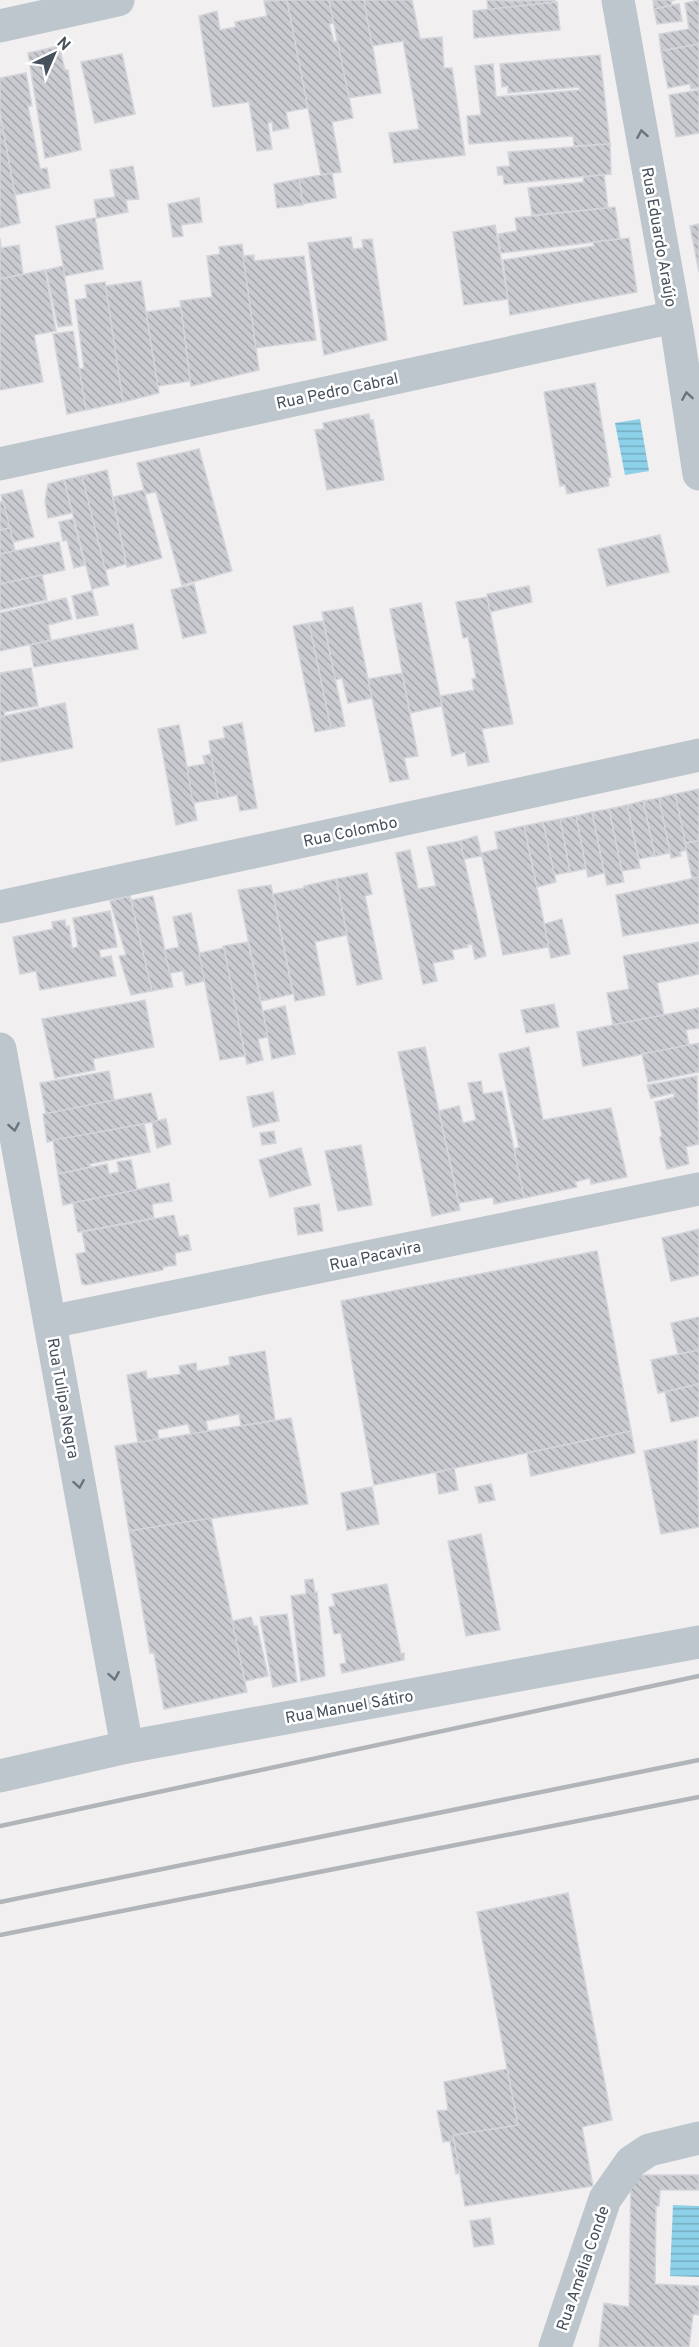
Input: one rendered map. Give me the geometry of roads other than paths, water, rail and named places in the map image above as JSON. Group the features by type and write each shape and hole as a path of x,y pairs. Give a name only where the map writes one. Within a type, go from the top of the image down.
{"street":[{"path":"0,26 118,0"},
{"name":"Rua Eduardo Araújo","path":"618,0 684,328 699,474"},
{"name":"Rua Pedro Cabral","path":"0,465 684,328"},
{"name":"Rua Colombo","path":"0,907 699,755"},
{"name":"Rua Tulipa Negra","path":"0,1049 127,1747"},
{"name":"Rua Pacavira","path":"50,1322 699,1189"},
{"name":"Rua Manuel Sátiro","path":"0,1776 127,1747 699,1642"},
{"name":"Rua Amélia Conde","path":"555,2347 605,2199 631,2162 649,2150 699,2138"}],"water":[{"path":"640,419 649,471 625,475 615,423"},
{"path":"673,2205 699,2206 699,2277 670,2276"}],"railway":[{"path":"0,1826 699,1676"},
{"path":"0,1902 699,1760"},
{"path":"0,1935 699,1797"}]}
